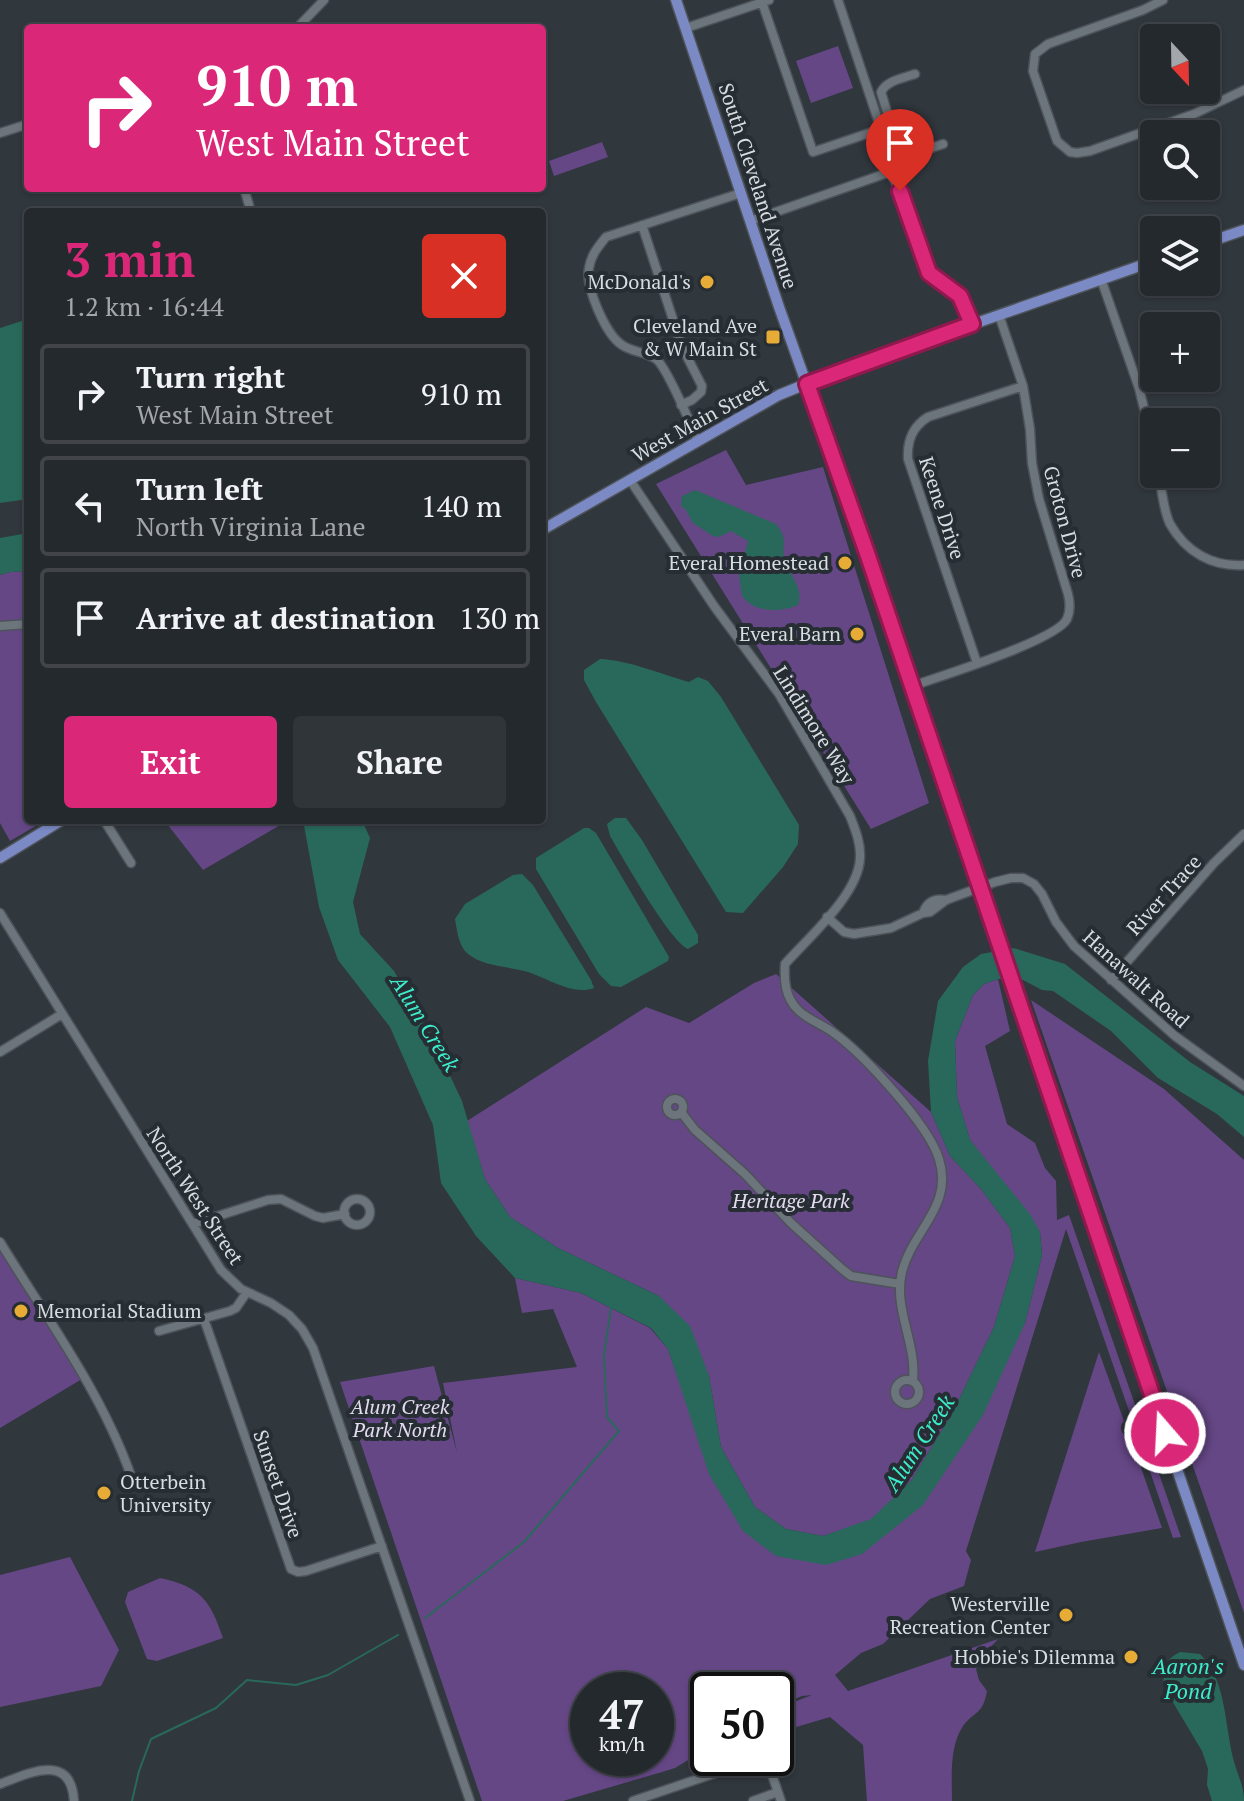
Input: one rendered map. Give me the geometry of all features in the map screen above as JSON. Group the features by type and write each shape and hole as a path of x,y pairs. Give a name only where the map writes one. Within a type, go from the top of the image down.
{"main road":[{"name":"South Cleveland Avenue","path":"676,0 1244,1665"},
{"path":"1220,238 1244,230"},
{"name":"West Main Street","path":"546,528 779,395 1140,266"},
{"path":"0,858 55,824"}],"street":[{"path":"301,24 324,0"},
{"path":"686,28 765,1 813,152 881,129 838,0"},
{"path":"1163,0 1040,48 1035,54 1033,71 1057,141 1063,148 1077,153 1090,151 1183,118 1244,90"},
{"path":"750,221 890,172 900,154 881,92 888,84 915,74"},
{"path":"0,133 24,125"},
{"path":"898,159 943,144"},
{"path":"890,172 900,191 929,273 960,296 972,324"},
{"path":"698,441 665,371 656,359 620,345 603,324 588,272 594,252 606,237 741,193"},
{"path":"642,225 682,347 702,386 701,392 681,405"},
{"path":"1101,279 1144,408"},
{"name":"Groton Drive","path":"912,686 1058,630 1067,620 1070,607 1068,594 1039,499 1023,386 999,315"},
{"name":"Keene Drive","path":"977,663 908,459 907,447 914,429 928,417 1023,386"},
{"name":"Lindimore Way","path":"630,480 714,606 779,694 850,816 858,836 861,857 849,892 785,964 784,982 787,994 798,1011 853,1048 924,1129 935,1147 943,1178 942,1193 904,1265 900,1284"},
{"path":"1162,488 1170,523 1187,545 1212,562 1244,565"},
{"path":"0,626 24,624"},
{"path":"107,824 131,863"},
{"name":"River Trace","path":"1111,980 1214,863 1244,834"},
{"name":"Hanawalt Road","path":"827,917 844,932 854,934 891,928 930,912 946,900 1017,877 1034,884 1064,935 1111,980 1175,1036 1244,1086"},
{"name":"North West Street","path":"0,913 221,1270 236,1285 289,1315 313,1348 470,1801"},
{"path":"0,1052 62,1014"},
{"path":"681,1112 695,1130 842,1269 851,1276 900,1284 901,1310 912,1352 913,1381"},
{"path":"193,1224 268,1200 281,1199 323,1218 345,1214"},
{"path":"0,1242 74,1359 119,1442 130,1473"},
{"path":"159,1331 236,1308 247,1292"},
{"name":"Sunset Drive","path":"204,1319 291,1569 306,1571 382,1546"},
{"path":"633,1801 754,1760 769,1766 779,1796 753,1801"},
{"path":"0,1784 45,1769 56,1770 66,1776 73,1788 74,1801"}],"green space":[{"path":"838,46 853,88 811,103 796,61"},
{"path":"602,142 608,157 554,176 549,161"},
{"path":"726,450 746,485 823,467 929,803 871,829 656,484"},
{"path":"24,571 24,824 39,824 10,841 0,823 0,575"},
{"path":"167,824 282,824 203,870"},
{"name":"Heritage Park","path":"776,974 931,1112 950,1156 981,1189 1010,1228 1015,1256 994,1327 952,1414 911,1481 871,1520 823,1536 786,1529 755,1507 721,1447 709,1376 659,1296 558,1248 510,1217 485,1179 467,1121 646,1007 689,1023 754,983"},
{"name":"Alum Creek Park North","path":"998,979 1010,1031 985,1046 1007,1124 1035,1143 1045,1168 1056,1181 1057,1220 1069,1215 1181,1537 1173,1538 1066,1229 966,1551 971,1560 964,1586 930,1599 883,1644 861,1653 835,1675 848,1691 998,1639 976,1669 987,1691 983,1704 963,1726 955,1743 952,1801 867,1801 863,1745 830,1717 794,1728 794,1702 812,1695 794,1699 794,1672 690,1672 690,1759 674,1768 674,1672 570,1672 570,1776 648,1776 563,1801 482,1801 340,1382 434,1366 457,1453 443,1383 577,1367 553,1309 522,1313 515,1278 581,1293 650,1328 668,1349 685,1398 743,1531 862,1554 1025,1323 1042,1255 1040,1232 970,1140 957,1097 955,1041 973,995 984,984"},
{"path":"1031,1000 1164,1089 1244,1160 1244,1613"},
{"name":"Memorial Stadium","path":"0,1244 82,1379 0,1428"},
{"path":"1099,1352 1124,1421 1121,1430 1130,1436 1162,1528 1035,1552"},
{"path":"70,1557 119,1650 101,1686 0,1707 0,1575"},
{"path":"160,1578 185,1586 202,1597 223,1638 157,1661 147,1659 125,1602 128,1592"}],"water":[{"path":"24,320 24,500 0,503 0,328"},
{"path":"695,490 776,524 784,539 785,561 798,587 798,605 769,610 751,604 742,596 739,576 748,541 731,531 719,537 713,536 693,523 681,506 682,496"},
{"path":"24,534 24,571 0,575 0,538"},
{"path":"600,659 633,665 689,682 698,677 708,681 721,697 799,825 798,844 783,867 743,913 726,912 596,702 584,680 584,670"},
{"path":"615,818 626,818 642,840 698,935 698,943 688,949 658,915 610,836 607,824"},
{"path":"304,824 364,824 370,838 353,902 360,934 394,971 428,1029 462,1101 485,1179 510,1217 558,1248 659,1296 690,1326 709,1376 721,1447 755,1507 786,1529 823,1536 871,1519 911,1481 952,1414 994,1327 1015,1256 1010,1228 981,1189 950,1156 931,1112 928,1061 938,1001 963,967 981,954 1014,948 1065,964 1190,1062 1244,1096 1244,1137 1217,1114 1158,1078 1111,1031 1053,991 1042,990 1023,980 998,979 984,984 973,995 955,1041 957,1097 970,1140 1030,1214 1040,1232 1042,1255 1025,1323 983,1415 923,1505 862,1554 826,1565 776,1556 743,1531 709,1474 668,1349 651,1328 581,1293 515,1278 476,1236 441,1183 433,1125 390,1027 338,960 319,907"},
{"path":"584,828 596,833 669,957 668,961 621,987 611,986 599,974 536,869 536,858"},
{"path":"522,874 533,885 594,988 569,988 528,972 489,964 474,958 462,947 455,919 465,904 513,875"},
{"name":"Aaron's Pond","path":"1180,1652 1200,1654 1216,1678 1244,1801 1212,1801 1202,1751 1165,1689 1165,1667"}],"waterway":[{"path":"425,1618 524,1542 619,1431 607,1417 604,1355 611,1308"},
{"path":"132,1801 151,1739 216,1708 247,1680 296,1685 328,1675 398,1635"}],"place":[{"name":"McDonald's","path":"707,282"},
{"name":"Cleveland Ave & W Main St","path":"773,337"},
{"name":"Everal Homestead","path":"845,563"},
{"name":"Everal Barn","path":"857,634"},
{"name":"Memorial Stadium","path":"21,1311"},
{"name":"Otterbein University","path":"104,1493"},
{"name":"Westerville Recreation Center","path":"1066,1615"},
{"name":"Hobbie's Dilemma","path":"1131,1657"}],"route":[{"path":"900,191 929,273 960,296 972,324 807,384 1165,1433"}],"water label":[{"name":"Alum Creek","path":"425,1023"},
{"name":"Alum Creek","path":"919,1443"}]}
